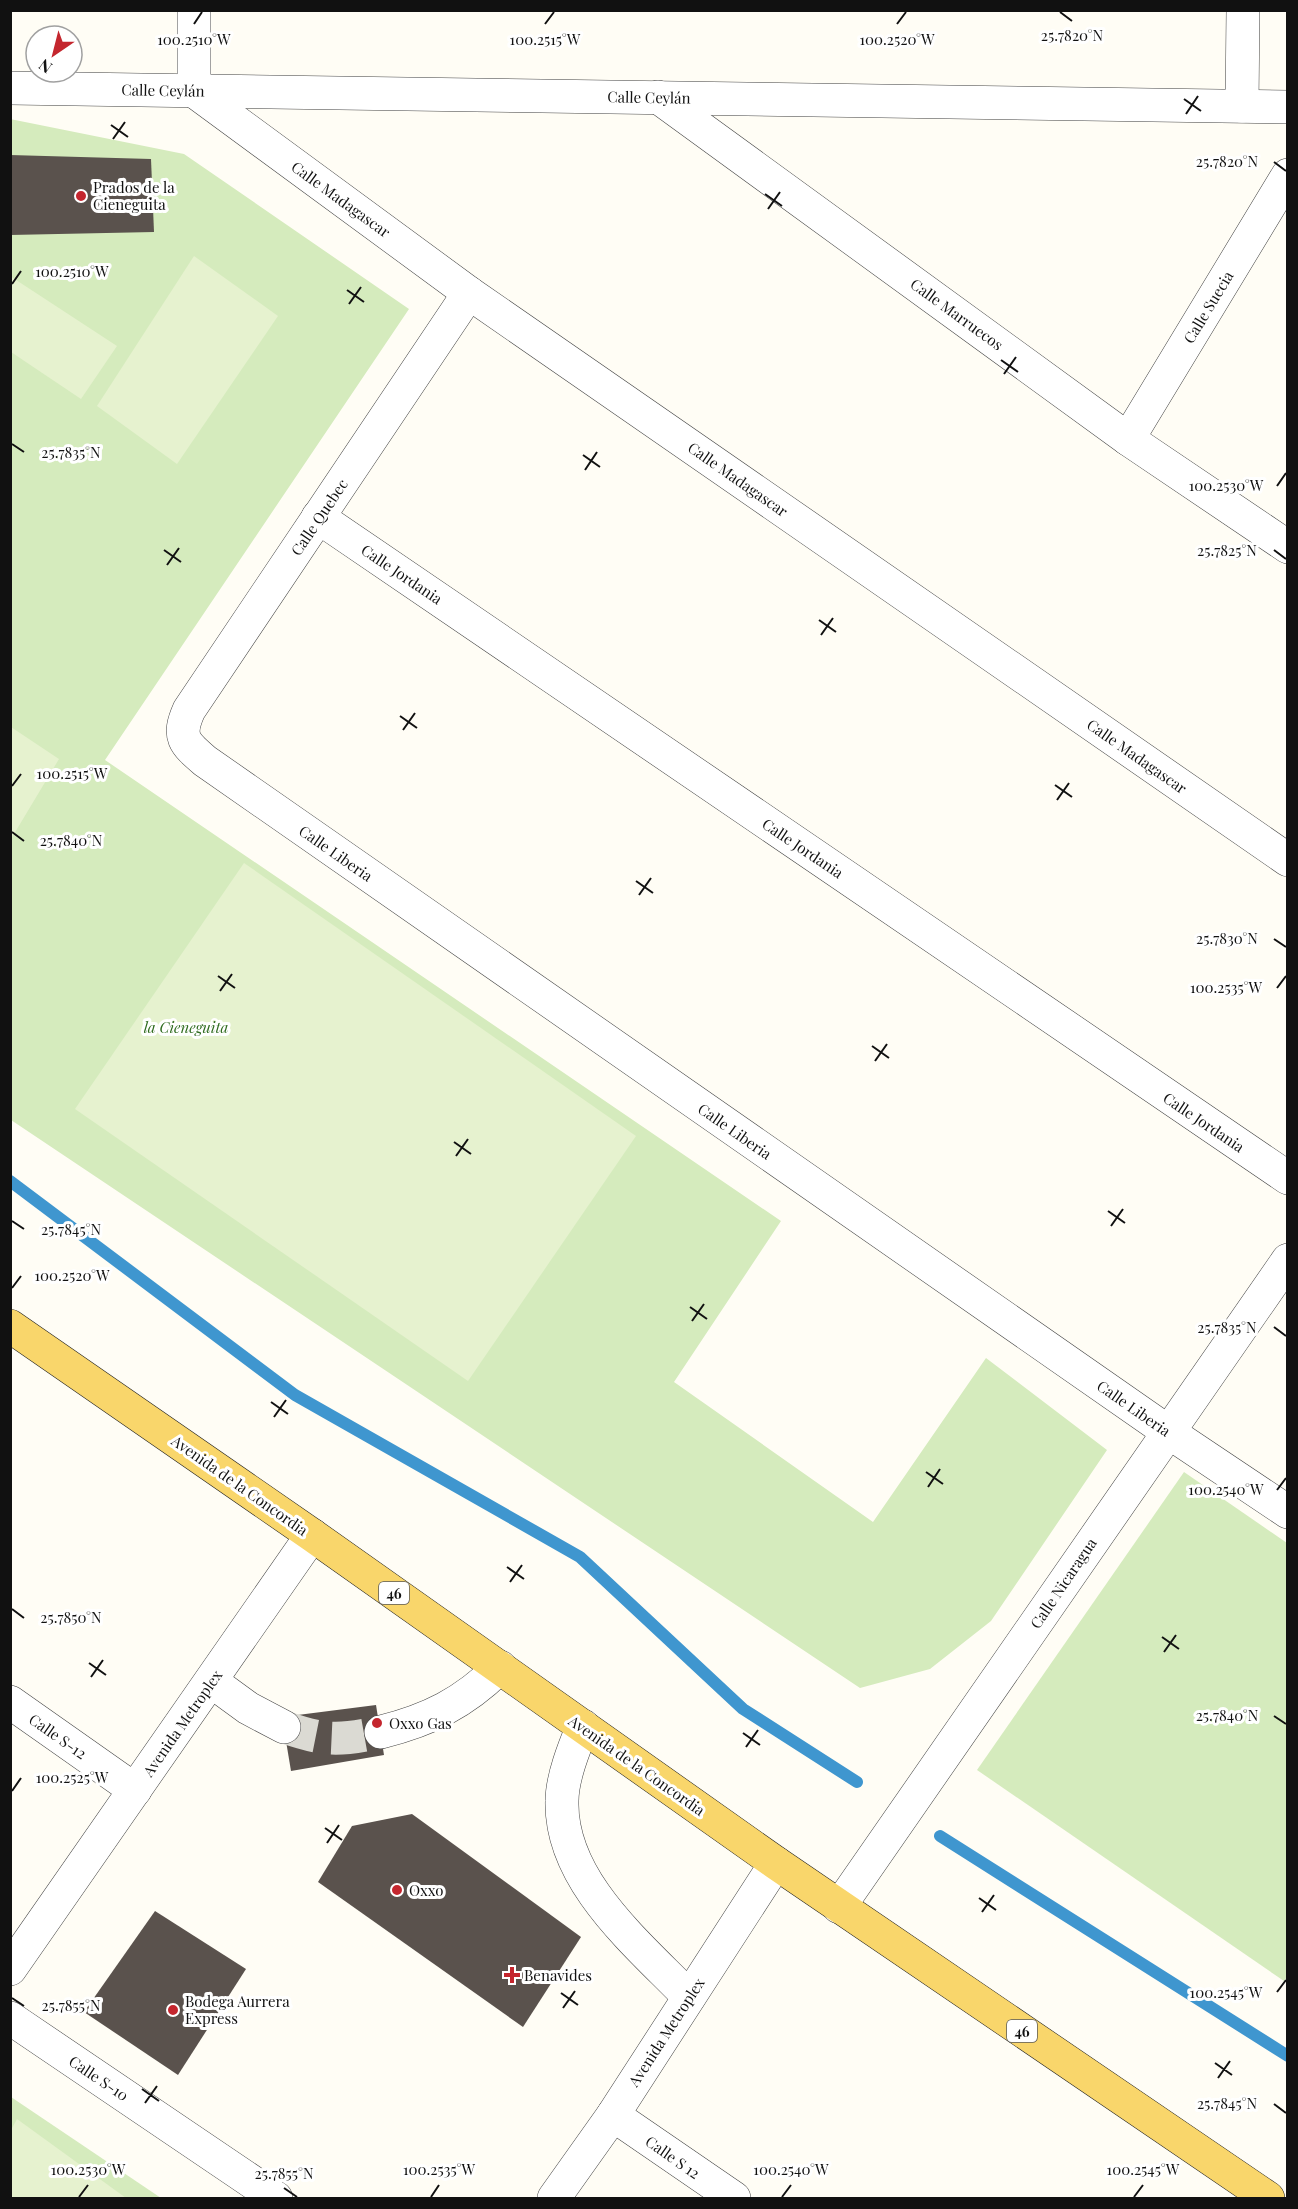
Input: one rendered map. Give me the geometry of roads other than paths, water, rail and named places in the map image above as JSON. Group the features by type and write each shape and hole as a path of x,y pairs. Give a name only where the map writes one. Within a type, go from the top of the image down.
{"main road":[{"name":"Avenida de la Concordia","path":"10,1326 312,1535 776,1863 1268,2199"}],"street":[{"path":"194,10 194,91"},
{"path":"1242,106 1243,10"},
{"name":"Calle Ceylán","path":"10,88 1287,107"},
{"name":"Calle Madagascar","path":"194,91 469,293 1287,861"},
{"name":"Calle Marruecos","path":"658,97 1128,439 1287,548"},
{"name":"Calle Suecia","path":"1128,439 1287,175"},
{"name":"Calle Quebec","path":"186,745 181,727 189,710 469,293"},
{"name":"Calle Jordania","path":"318,517 1287,1178"},
{"name":"Calle Liberia","path":"186,745 204,761 1167,1431 1287,1512"},
{"name":"Calle Nicaragua","path":"840,1906 1287,1260"},
{"name":"Avenida Metroplex","path":"10,1969 312,1535"},
{"path":"381,1732 432,1716 480,1687 500,1667"},
{"path":"211,1681 249,1708 284,1727"},
{"name":"Calle S-12","path":"10,1702 135,1790"},
{"path":"583,1726 572,1753 562,1799 563,1828 574,1861 609,1914 689,1997"},
{"name":"Avenida Metroplex","path":"554,2199 613,2115 776,1863"},
{"name":"Calle S-10","path":"10,2018 276,2199"},
{"name":"Calle S 12","path":"613,2115 734,2199"}],"waterway":[{"path":"10,1181 295,1395 580,1557 743,1709 857,1782"},
{"path":"940,1836 1288,2056"}],"tunnel":[{"path":"284,1727 310,1735 332,1738 381,1732"}],"place":[{"name":"Prados de la Cieneguita","path":"81,196"},
{"name":"Oxxo Gas","path":"377,1723"},
{"name":"Oxxo","path":"397,1890"},
{"name":"Benavides","path":"512,1975"},
{"name":"Bodega Aurrera Express","path":"173,2010"}],"park label":[{"name":"la Cieneguita","path":"186,1027"}]}
